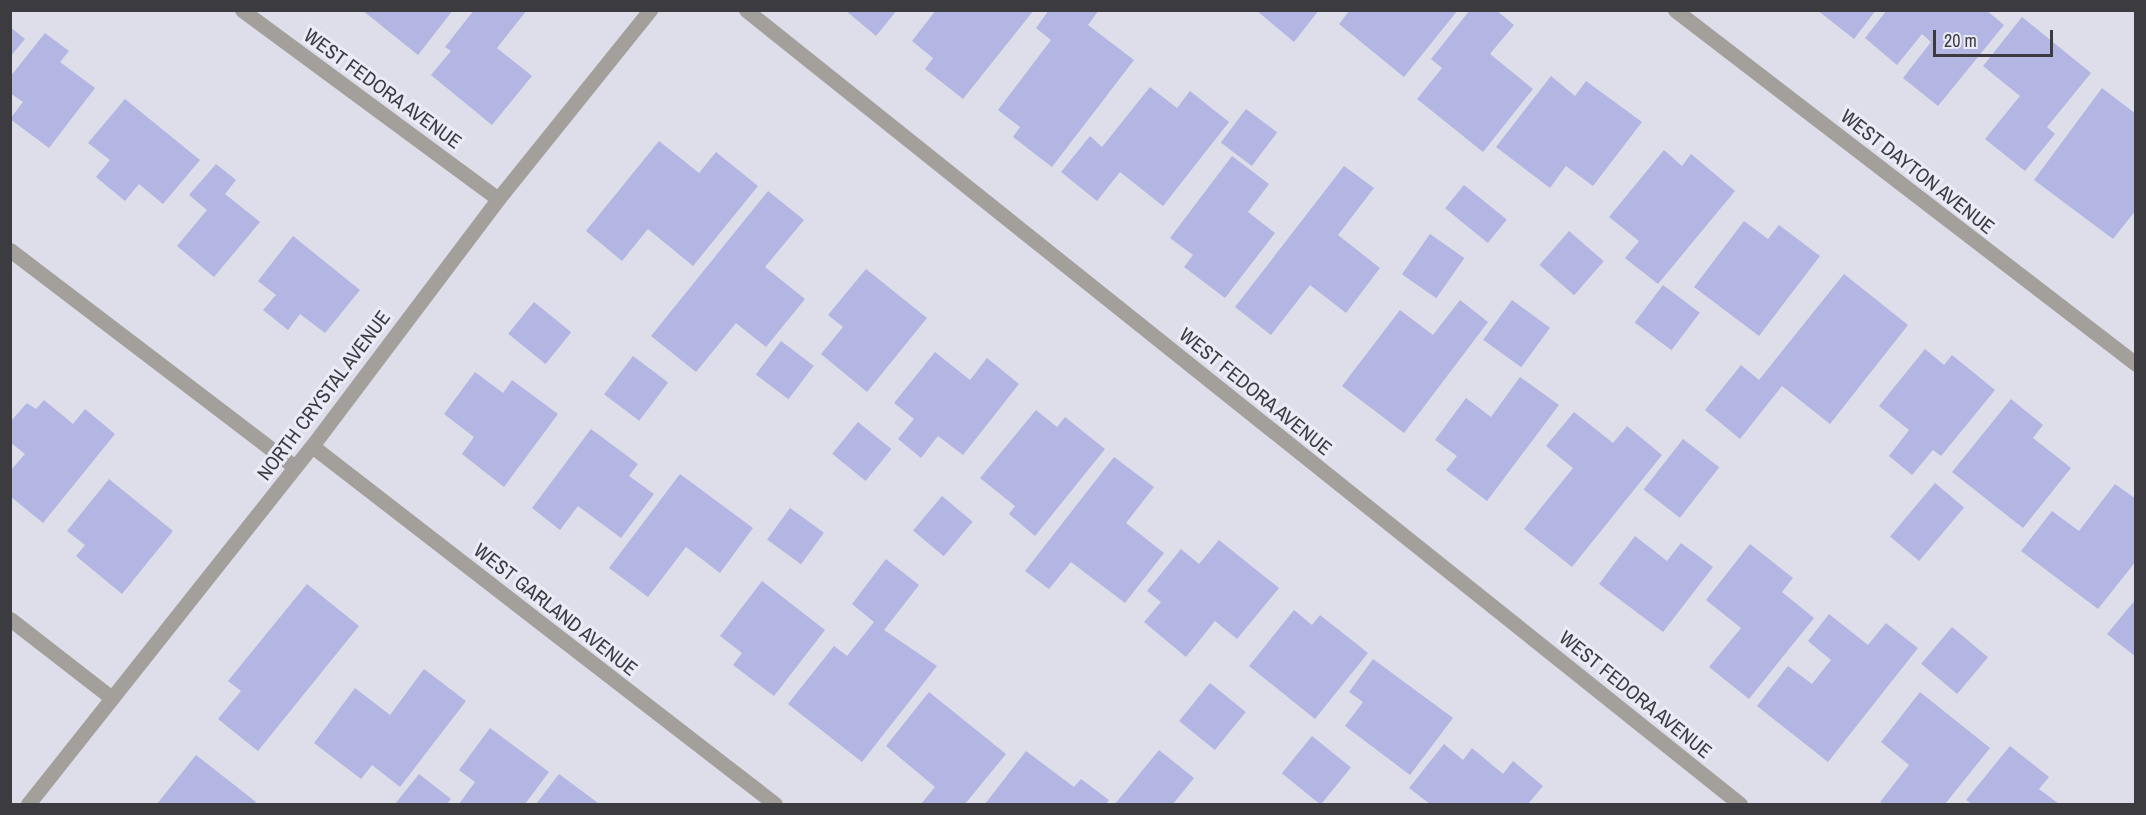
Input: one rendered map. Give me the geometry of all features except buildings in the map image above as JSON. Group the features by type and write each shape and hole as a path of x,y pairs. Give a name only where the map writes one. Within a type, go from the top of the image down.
{"street":[{"name":"WEST FEDORA AVENUE","path":"242,10 498,198"},
{"name":"NORTH CRYSTAL AVENUE","path":"28,804 296,467 498,198 650,10"},
{"name":"WEST FEDORA AVENUE","path":"746,10 1740,804"},
{"name":"WEST DAYTON AVENUE","path":"1676,10 2136,364"},
{"path":"10,250 296,467"},
{"name":"WEST GARLAND AVENUE","path":"312,446 775,804"},
{"path":"10,619 112,698"}]}
